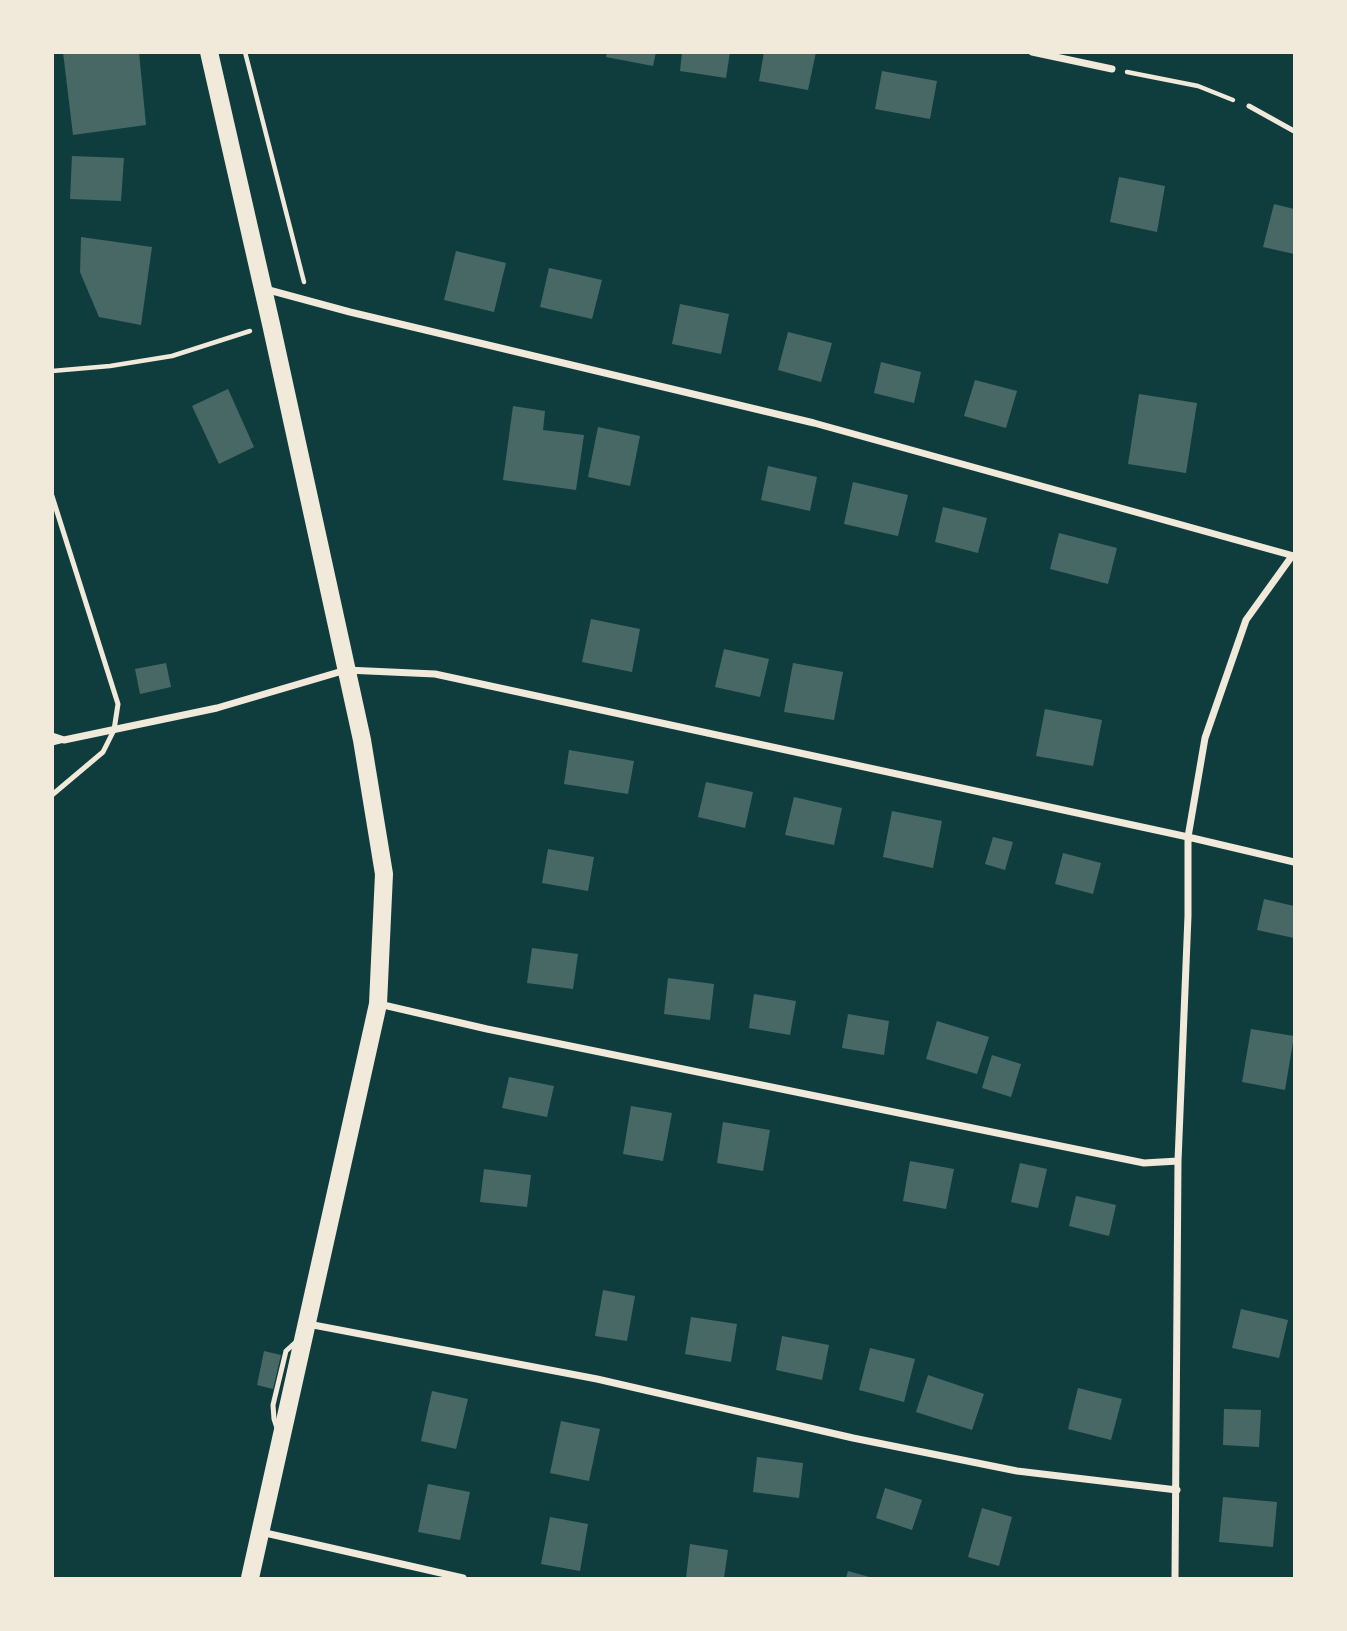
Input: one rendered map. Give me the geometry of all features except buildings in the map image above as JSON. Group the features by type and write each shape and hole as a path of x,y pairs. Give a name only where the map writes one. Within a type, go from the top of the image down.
{"main road":[{"path":"209,52 362,740 384,874 378,1004 250,1578"}],"street":[{"path":"1032,52 1112,69"},
{"path":"261,288 814,423 1293,556 1246,620 1205,738 1188,836 1188,916 1178,1161 1175,1578"},
{"path":"52,736 65,740 216,708 346,670 435,674 1188,836 1294,862"},
{"path":"378,1004 1144,1163 1178,1161"},
{"path":"305,1330 597,1379 853,1438 1017,1471 1177,1490"},
{"path":"261,1532 463,1578"}],"lane":[{"path":"1249,106 1294,131"},
{"path":"52,496 118,704 114,730 103,752 52,795"},
{"path":"52,743 65,740"}],"path":[{"path":"245,52 308,301"},
{"path":"1112,69 1198,86 1249,106"},
{"path":"52,371 110,366 172,356 271,324"}]}
